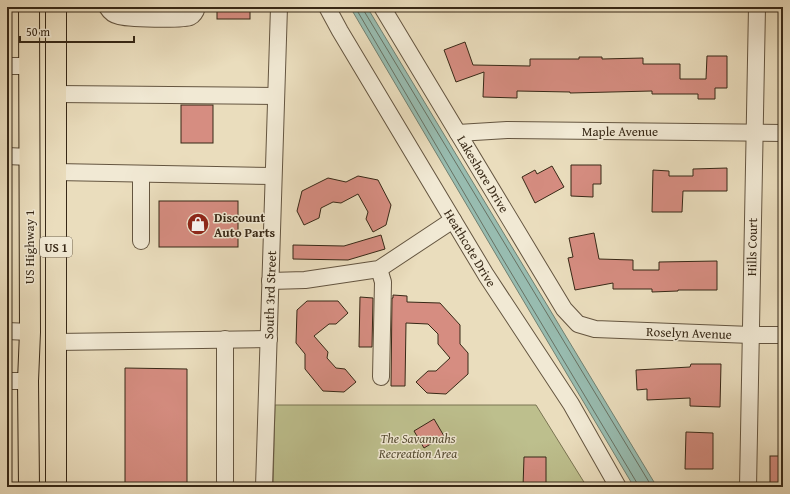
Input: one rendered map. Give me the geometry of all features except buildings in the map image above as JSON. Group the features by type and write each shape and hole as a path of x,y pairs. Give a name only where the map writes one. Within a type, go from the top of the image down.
{"main road":[{"name":"US Highway 1","path":"28,487 28,381 30,332 29,7"},
{"name":"US Highway 1","path":"56,7 56,487"}],"street":[{"path":"107,7 111,13 119,17 165,19 182,19 190,17 196,12 197,7"},
{"name":"South 3rd Street","path":"264,487 279,7"},
{"name":"Heathcote Drive","path":"327,7 486,275 570,404 618,487"},
{"name":"Lakeshore Drive","path":"382,7 564,309 578,324 595,329"},
{"name":"Hills Court","path":"748,487 757,7"},
{"path":"7,66 29,66"},
{"path":"56,94 276,96"},
{"name":"Maple Avenue","path":"458,133 507,130 783,133"},
{"path":"7,156 29,156"},
{"path":"56,172 274,176"},
{"path":"141,174 141,241"},
{"path":"270,281 305,280 379,269 453,220"},
{"path":"379,269 383,282 381,377"},
{"name":"Roselyn Avenue","path":"595,329 783,335"},
{"path":"7,331 30,332"},
{"path":"225,480 226,339"},
{"path":"56,342 268,339"},
{"path":"7,381 28,381"}],"green space":[{"name":"The Savannahs Recreation Area","path":"275,405 536,405 587,487 273,487"}],"water":[{"path":"350,7 367,7 657,487 634,487"}],"place":[{"name":"Discount Auto Parts","path":"198,224"}]}
